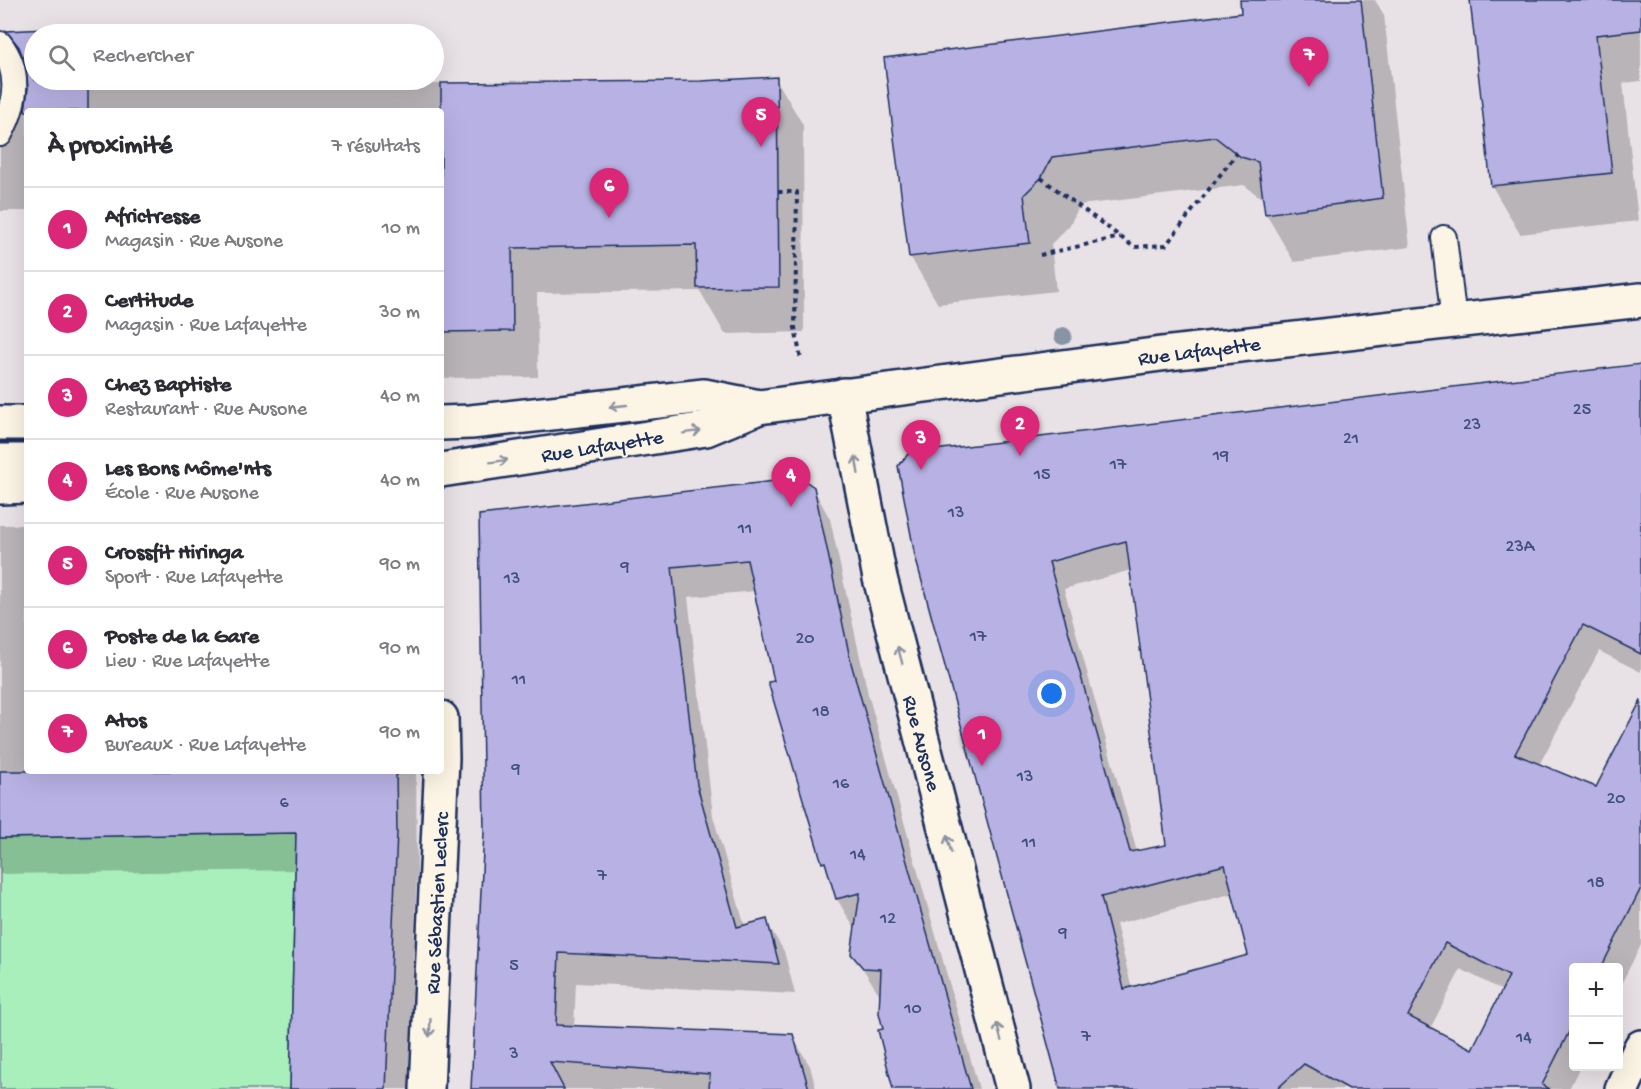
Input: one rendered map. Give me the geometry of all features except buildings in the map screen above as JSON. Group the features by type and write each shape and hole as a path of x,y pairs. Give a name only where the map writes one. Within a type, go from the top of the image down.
{"main road":[{"name":"Rue Lafayette","path":"444,470 706,429 759,407 808,400 1161,354 1641,300"},
{"name":"Rue Ausone","path":"844,395 880,578 1013,1089"},
{"name":"Rue Lafayette","path":"456,422 705,396 759,407"},
{"path":"444,452 456,422"},
{"path":"0,423 24,423"},
{"path":"0,461 24,461"},
{"path":"0,487 24,486"},
{"name":"Rue Sébastien Leclerc","path":"427,1089 441,774"},
{"path":"1622,1089 1641,1047"}],"lane":[{"path":"0,44 10,66 17,91 11,114 0,134"},
{"path":"1444,238 1454,321"}],"path":[{"path":"1041,178 1134,247 1166,245 1237,153"},
{"path":"777,192 797,192 795,328 808,400"},
{"path":"1040,255 1121,237"}],"green space":[{"path":"296,833 290,1089 0,1089 0,838"}],"place":[{"name":"Atos","path":"1309,87"},
{"name":"Crossfit Hiringa","path":"761,147"},
{"name":"Poste de la Gare","path":"609,218"},
{"name":"Certitude","path":"1020,456"},
{"name":"Chez Baptiste","path":"921,470"},
{"name":"Les Bons Môme'nts","path":"791,507"},
{"name":"Africtresse","path":"982,766"}]}
